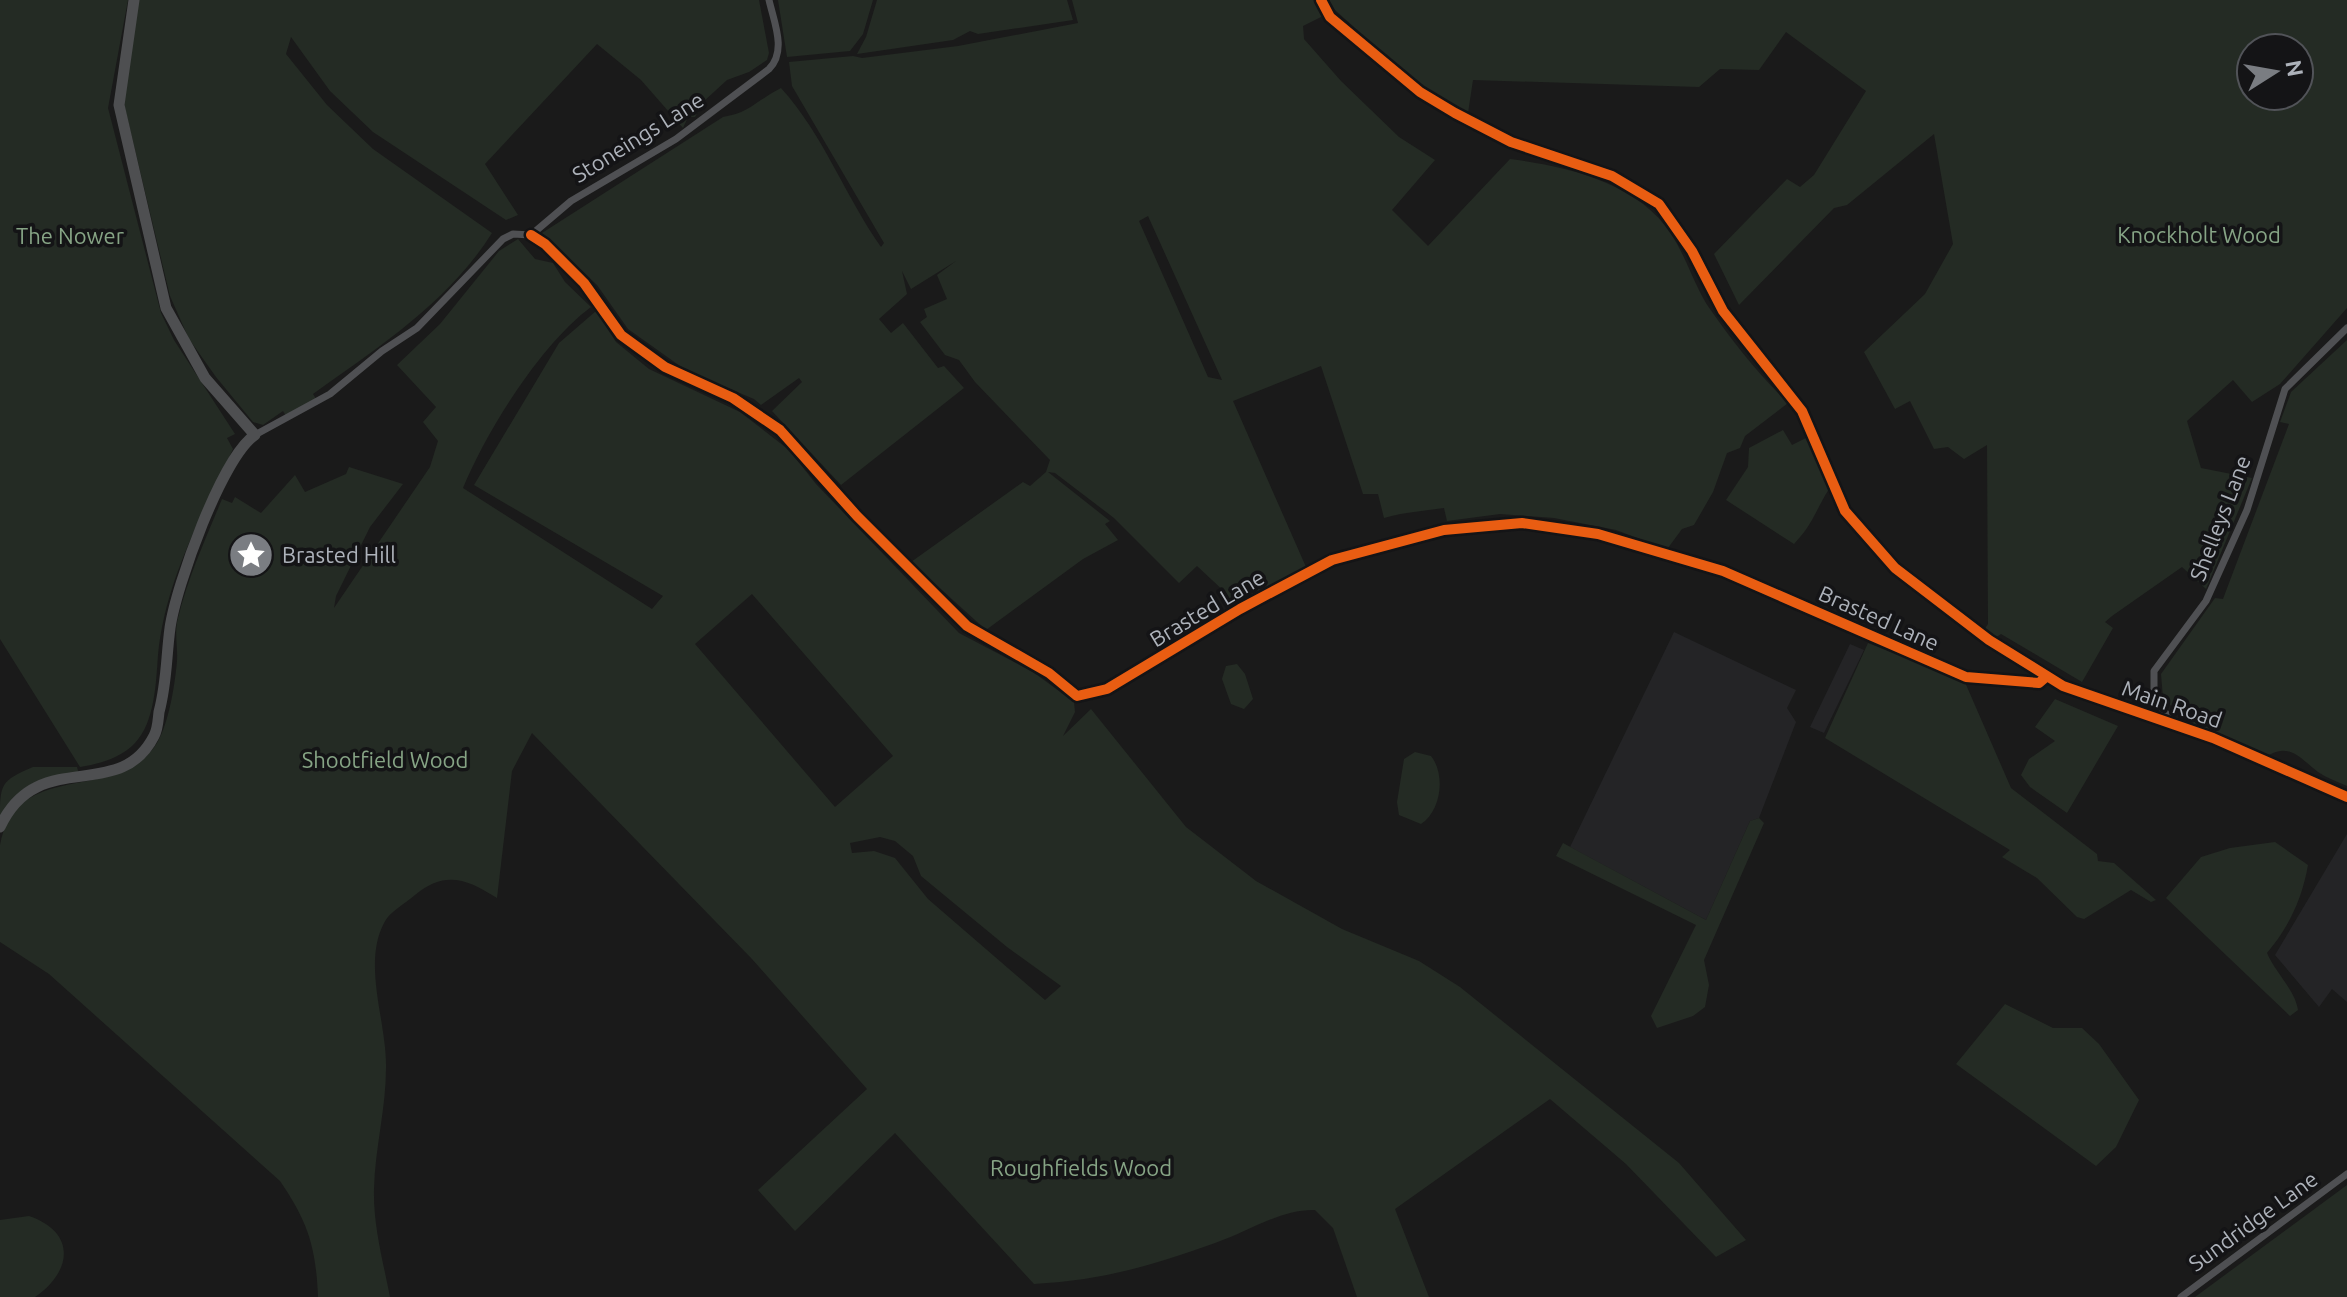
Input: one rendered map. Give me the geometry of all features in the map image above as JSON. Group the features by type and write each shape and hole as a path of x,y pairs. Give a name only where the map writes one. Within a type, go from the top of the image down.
{"street":[{"path":"134,0 119,105 166,308 205,378 255,435"},
{"name":"Stoneings Lane","path":"531,235 571,201 676,139 776,62 779,50 769,0"},
{"name":"Main Road","path":"1321,0 1330,17 1354,39 1420,92 1443,106 1511,142 1612,176 1659,204 1692,251 1723,311 1802,411 1845,511 1895,568 1989,640 2046,677 2100,701 2175,725 2347,797"},
{"path":"0,827 29,788 50,780 113,771 133,760 155,735 166,690 169,630 175,603 216,497 245,442 330,394 382,351 417,328 503,239 513,234 531,235"},
{"name":"Brasted Lane","path":"531,235 545,244 584,283 629,342 685,379 733,398 780,430 857,516 967,626 1049,673 1077,696 1107,689 1161,660 1206,629 1332,560 1444,530 1522,523 1598,534 1723,571 1966,677 2039,683 2046,677"},
{"name":"Shelleys Lane","path":"2175,725 2154,698 2154,671 2206,601 2247,510 2285,389 2347,328"},
{"name":"Sundridge Lane","path":"2181,1297 2347,1174"}],"shaded area":[{"path":"1674,632 1796,690 1787,708 1796,722 1759,818 1750,821 1706,920 1570,847"},
{"path":"1850,644 1864,650 1824,733 1810,727"},
{"path":"2347,834 2347,1002 2332,989 2319,1007 2275,955"}],"green space":[{"name":"The Nower","path":"0,0 128,0 108,108 161,313 174,340 235,434 227,438 233,449 186,549 168,601 147,724 135,743 123,753 80,767 0,639"},
{"path":"137,0 759,0 769,53 767,60 749,72 727,80 703,102 695,117 688,117 683,128 641,80 597,44 485,164 518,215 506,220 373,132 330,91 291,37 286,54 327,105 373,149 492,233 433,303 313,394 316,399 286,416 283,411 263,425 253,422 216,377 189,339 170,296 124,104"},
{"path":"778,0 873,0 863,34 850,51 787,57"},
{"path":"877,0 1067,0 1073,20 978,34 970,31 953,40 857,54 866,37"},
{"path":"1072,0 1315,0 1325,15 1303,26 1304,39 1341,81 1399,137 1435,160 1392,210 1428,246 1510,159 1554,166 1600,180 1640,202 1657,216 1671,234 1710,309 1747,358 1788,403 1745,436 1740,448 1727,453 1713,492 1694,525 1682,529 1668,548 1664,548 1616,530 1554,518 1500,514 1447,521 1444,508 1384,518 1378,494 1363,494 1321,366 1233,401 1306,567 1229,605 1222,597 1227,594 1197,566 1179,583 1114,518 1055,473 1048,472 1110,521 1105,524 1118,540 1083,559 986,630 911,562 1023,482 1030,486 1046,472 1050,460 975,382 959,360 945,355 920,322 927,317 924,309 947,299 937,275 956,261 911,289 902,271 907,294 879,319 891,333 903,323 938,368 944,366 964,388 841,485 772,411 802,382 799,378 761,405 754,399 687,371 628,329 597,285 542,233 723,117 747,109 781,88 822,145 881,247 884,243 792,86 789,62 853,56 862,58 958,46 1078,23","holes":["1148,216 1222,380 1208,377 1139,221"]},
{"name":"Knockholt Wood","path":"1329,0 2347,0 2347,308 2280,384 2252,402 2233,380 2187,421 2201,468 2252,478 2206,589 2182,567 2112,616 2105,622 2113,628 2082,682 2001,634 1995,638 1984,630 1988,624 1987,445 1964,459 1948,447 1934,449 1910,401 1895,409 1864,352 1925,294 1953,244 1934,134 1847,205 1834,208 1739,305 1714,254 1787,179 1800,187 1814,175 1866,91 1786,32 1759,70 1720,69 1699,87 1473,80 1468,113 1417,84 1335,10"},
{"path":"518,239 535,259 553,263 565,282 591,307 553,343 517,390 486,440 463,488 652,609 663,596 474,485 559,343 596,311 616,342 649,369 740,412 789,450 816,484 959,633 1033,672 1074,702 1075,712 1063,736 1091,709 1186,827 1256,881 1342,929 1419,961 1460,987 1679,1163 1746,1240 1716,1257 1626,1164 1550,1099 1395,1209 1429,1297 1357,1297 1333,1228 1315,1210 1289,1213 1215,1243 1126,1271 1034,1284 895,1133 795,1231 758,1190 867,1089 752,959 532,733 512,771 497,898 466,882 436,882 394,911 384,923 375,957 386,1068 374,1202 390,1297 318,1297 309,1236 280,1181 49,974 0,942 0,845 10,818 26,800 47,790 118,773 140,762 157,743 173,692 178,618 192,573 222,499 232,503 235,497 261,513 295,475 305,492 346,474 349,467 403,484 370,527 336,596 334,608 430,467 438,441 423,422 436,407 397,365 440,324 499,251","holes":["752,594 893,756 835,807 695,644","880,837 895,841 913,856 921,876 1007,947 1061,986 1045,1000 928,899 895,858 874,851 852,853 850,843"]},
{"path":"2347,340 2347,786 2321,774 2290,752 2269,755 2188,722 2163,698 2161,674 2215,598 2223,599 2289,424 2280,422 2291,392"},
{"path":"1783,430 1792,445 1806,438 1829,489 1794,544 1726,500 1748,467 1749,448"},
{"path":"1868,643 1964,680 2011,788 2097,854 2098,861 2114,863 2156,900 2151,902 2131,890 2084,919 2077,917 2037,878 2002,857 2010,850 1825,738"},
{"path":"1237,664 1245,674 1253,699 1244,709 1231,704 1222,679 1226,666"},
{"path":"2055,699 2118,726 2067,813 2030,787 2021,775 2029,759 2055,741 2035,727"},
{"path":"1415,752 1431,756 1440,782 1433,811 1421,824 1399,815 1397,802 1404,759"},
{"path":"33,767 77,767 79,774 52,777 32,784 16,797 0,820 4,785"},
{"path":"1759,818 1764,823 1704,960 1709,985 1705,1007 1693,1016 1657,1028 1651,1016 1696,925 1556,856 1563,843 1706,920 1750,821"},
{"path":"2275,842 2308,865 2294,912 2267,953 2296,1003 2298,1010 2290,1016 2166,898 2201,857 2230,848"},
{"path":"2005,1004 2053,1028 2082,1028 2099,1044 2139,1100 2116,1147 2096,1166 1956,1064"},
{"path":"2347,1185 2347,1297 2195,1297"},
{"path":"29,1216 44,1223 62,1242 62,1264 48,1287 35,1297 0,1297 0,1220"}],"cycle path":[{"path":"1321,0 1330,17 1420,92 1511,142 1612,176 1659,204 1692,251 1723,311 1802,411 1845,511 1895,568 1989,640 2063,686 2213,738 2347,797"},
{"path":"531,235 545,244 584,283 621,335 665,367 733,398 780,430 857,516 967,626 1049,673 1077,696 1107,689 1240,609 1332,560 1444,530 1522,523 1598,534 1723,571 1966,677 2039,683 2046,677"}],"place":[{"name":"Brasted Hill","path":"251,555"}],"park label":[{"name":"Shootfield Wood","path":"385,760"},
{"name":"Roughfields Wood","path":"1081,1168"}]}
